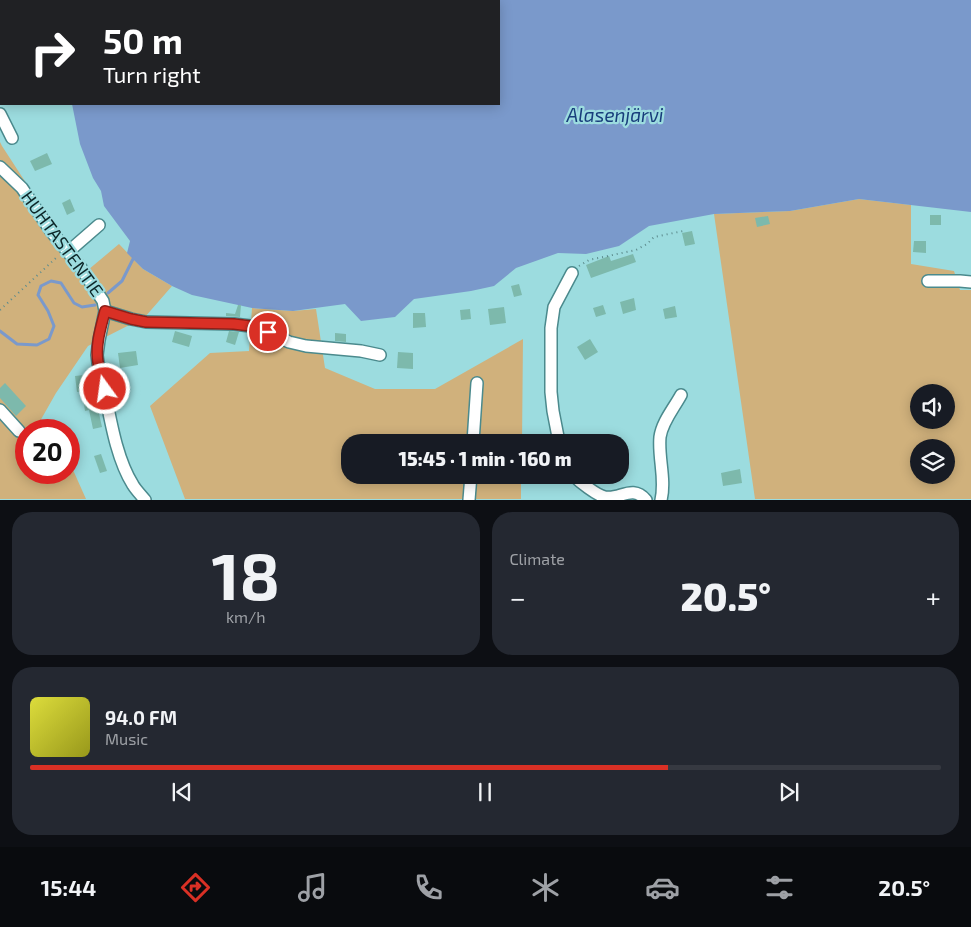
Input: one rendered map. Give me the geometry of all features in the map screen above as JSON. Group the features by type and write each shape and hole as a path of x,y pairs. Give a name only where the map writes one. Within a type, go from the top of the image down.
{"street":[{"path":"0,114 12,138"},
{"name":"HUHTASTENTIE","path":"0,167 22,188 103,301 105,311 98,340 98,363 124,467 131,482 145,500"},
{"path":"67,250 98,225"},
{"path":"557,434 551,392 551,328 554,307 572,273"},
{"path":"928,281 971,282"},
{"path":"105,311 146,322 250,326 289,342 306,346 361,351 380,355"},
{"path":"474,434 478,384"},
{"path":"661,500 663,490 660,438 663,426 681,395"},
{"path":"0,410 15,427"},
{"path":"469,500 470,484"},
{"path":"584,484 606,497 631,492 641,494 646,500"}],"path":[{"path":"572,273 579,265 589,260 636,250 647,244 654,237 683,231"},
{"path":"0,310 67,250"}],"shaded area":[{"path":"0,142 67,246 88,270 119,244 143,269 172,286 145,317 88,346 56,393 41,419 15,419 15,484 79,484 86,499 0,499"},
{"path":"859,199 911,205 911,264 954,271 960,290 971,290 971,499 755,499 714,214 790,211"},
{"path":"252,308 293,311 316,309 325,368 375,389 435,389 523,339 522,434 341,434 341,484 521,484 521,499 185,499 150,406 210,353 249,351"}],"water":[{"name":"Alasenjärvi","path":"500,0 971,0 971,212 859,199 790,211 714,214 649,226 619,246 586,254 558,253 516,268 494,286 414,299 395,317 361,321 345,304 293,311 252,308 192,295 172,286 143,269 127,253 130,241 104,206 101,191 93,178 80,144 72,105 500,105"}],"building":[{"path":"47,153 52,164 35,171 30,161"},
{"path":"70,199 75,211 67,215 62,203"},
{"path":"930,215 941,215 941,225 930,225"},
{"path":"768,216 770,224 757,227 755,218"},
{"path":"692,231 695,244 685,246 682,233"},
{"path":"914,241 926,241 926,253 913,252"},
{"path":"633,254 636,262 591,278 586,265 609,256 611,261"},
{"path":"519,284 522,295 514,297 511,286"},
{"path":"634,298 636,310 623,314 620,302"},
{"path":"238,305 241,305 240,317 226,316 226,313 235,314"},
{"path":"603,305 606,314 596,317 593,308"},
{"path":"675,306 677,317 665,319 663,309"},
{"path":"504,307 506,323 490,325 488,309"},
{"path":"470,309 471,319 461,320 460,310"},
{"path":"413,313 425,313 426,327 413,328"},
{"path":"175,331 192,336 189,347 172,342"},
{"path":"229,331 239,332 235,345 226,342"},
{"path":"335,333 346,334 346,342 335,341"},
{"path":"590,339 598,352 585,360 577,347"},
{"path":"136,351 138,365 120,368 118,353"},
{"path":"398,352 413,353 413,369 397,368"},
{"path":"93,374 101,409 98,409 102,427 93,429 89,410 85,411 82,391 77,392 75,376"},
{"path":"5,383 26,406 16,416 0,398 0,388"},
{"path":"101,454 107,471 100,473 94,456"},
{"path":"740,469 742,483 723,486 721,473"}],"waterway":[{"path":"108,293 122,281 134,257"},
{"path":"0,331 17,344 37,345 49,339 54,326 48,311 38,295 41,286 51,281 61,283 74,303 82,307 95,305"}],"route":[{"path":"105,389 97,355 98,340 105,311 146,322 234,324 250,326 268,332"}]}
